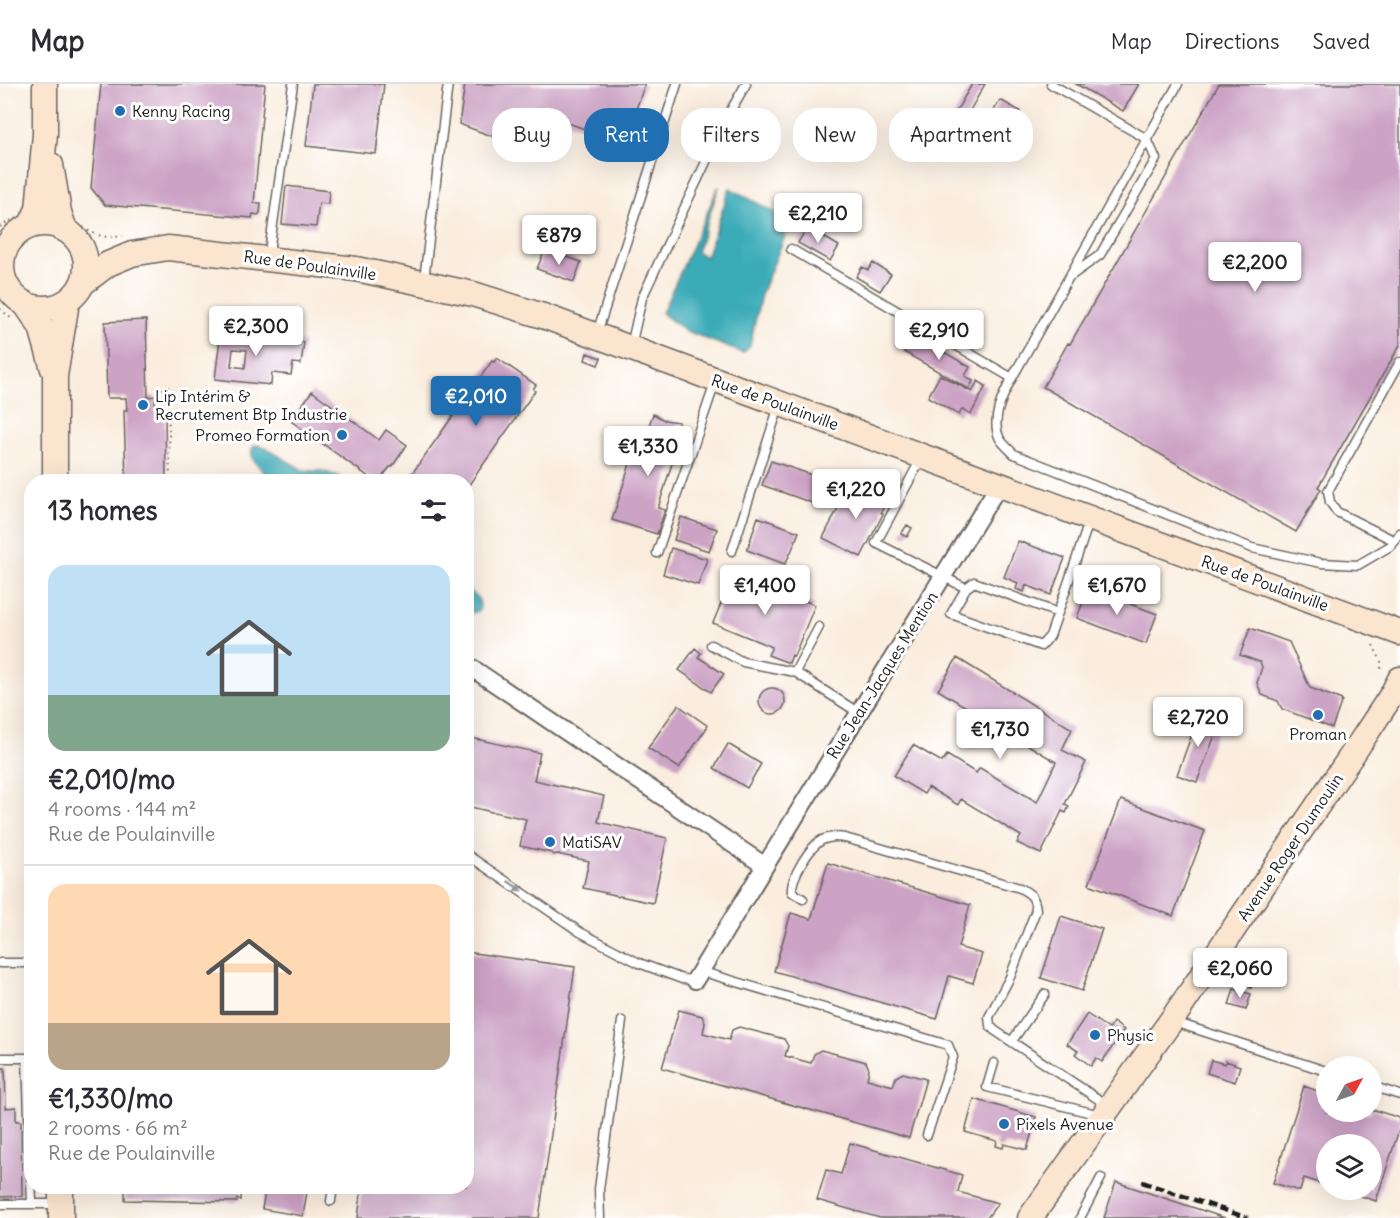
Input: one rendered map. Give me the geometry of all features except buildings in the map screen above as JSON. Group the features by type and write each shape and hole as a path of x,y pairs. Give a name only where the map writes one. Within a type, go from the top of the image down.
{"street":[{"path":"30,226 38,209 45,134 45,84"},
{"path":"45,134 59,212 85,255 86,269 79,290 67,302 54,308 40,309 26,305 15,298 6,287 1,274 4,244 21,230 42,224 54,225 72,236"},
{"name":"Rue de Poulainville","path":"72,236 92,248 132,254"},
{"name":"Rue de Poulainville","path":"83,283 108,264 132,254 168,248 356,269 473,294 546,317 1400,633"},
{"path":"56,474 55,376 67,302"},
{"path":"26,305 41,327 55,376"},
{"name":"Rue Jean-Jacques Mention","path":"698,975 999,485"},
{"path":"474,675 765,866"},
{"name":"Avenue Roger Dumoulin","path":"1030,1218 1171,1021 1353,754 1391,696 1391,678"}],"lane":[{"path":"270,260 270,245 293,84"},
{"path":"424,284 448,84"},
{"path":"596,336 677,84"},
{"path":"631,350 642,298 728,116 747,84"},
{"path":"1051,84 1147,138 1156,159 1100,255 1069,276"},
{"path":"1178,84 1004,393 995,421 1000,439 1014,454 1252,548 1321,563 1358,565 1392,545 1397,537 1337,512 1329,502 1328,492 1400,362"},
{"path":"791,249 1012,378"},
{"path":"657,553 716,380"},
{"path":"732,551 780,404"},
{"path":"922,456 876,543 966,588"},
{"path":"1058,613 974,582 966,588 951,614 1041,646 1050,636 1091,519"},
{"path":"795,672 819,627"},
{"path":"711,645 743,662 795,672 859,713"},
{"path":"803,899 792,892 793,880 813,846 833,836 1020,888 1030,893 1035,901 1036,910 1010,977 989,1017 990,1025 1106,1111"},
{"path":"474,859 580,932 639,963 682,979 698,975 948,1045 953,1058 927,1135"},
{"path":"0,963 24,963"},
{"path":"1012,1041 1045,994"},
{"path":"600,1218 599,1189 622,1021"},
{"path":"1171,1021 1316,1068"},
{"path":"0,1058 24,1058"},
{"path":"994,1064 987,1087 1106,1111"},
{"path":"1382,1089 1400,1095"},
{"path":"1080,1218 1101,1178"},
{"path":"32,1194 32,1203"},
{"path":"332,1194 332,1201"},
{"path":"0,1204 61,1203"}],"path":[{"path":"162,389 168,387 170,474"},
{"path":"1374,645 1391,678"}],"water":[{"path":"719,186 697,252 706,257 730,188 788,220 788,229 761,294 750,346 743,353 684,330 662,313"},
{"path":"256,445 266,448 304,471 321,471 331,474 265,474 252,458 252,448"},
{"path":"474,594 479,600 479,611 474,612"}],"railway":[{"path":"1142,1182 1248,1218"}],"place":[{"name":"Kenny Racing","path":"120,111"},
{"name":"Lip Intérim & Recrutement Btp Industrie","path":"143,405"},
{"name":"Promeo Formation","path":"342,435"},
{"name":"Proman","path":"1318,715"},
{"name":"MatiSAV","path":"550,842"},
{"name":"Physic","path":"1095,1035"},
{"name":"Pixels Avenue","path":"1004,1124"}]}
